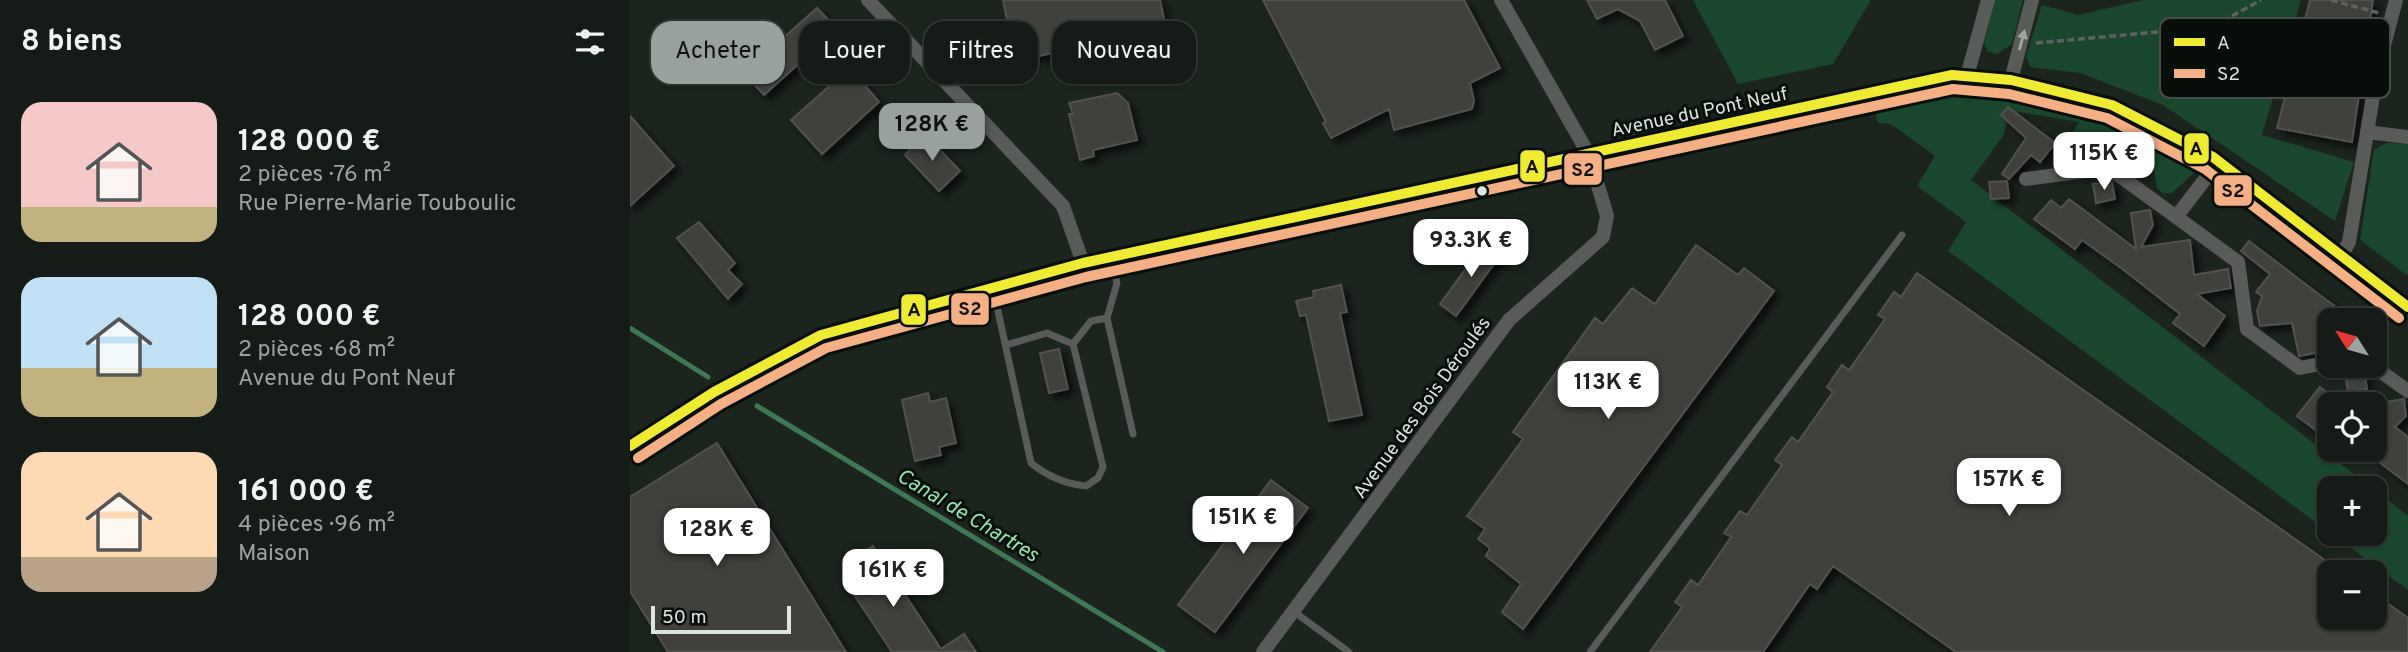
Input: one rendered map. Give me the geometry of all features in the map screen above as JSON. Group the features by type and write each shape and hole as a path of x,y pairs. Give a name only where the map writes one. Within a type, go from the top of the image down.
{"street":[{"path":"868,0 1063,206 1083,263"},
{"name":"Avenue des Bois Déroulés","path":"1263,652 1509,320 1603,237 1607,216 1589,155 1501,0"},
{"path":"1968,76 1988,0"},
{"path":"2011,80 2032,0"},
{"name":"Avenue du Pont Neuf","path":"630,446 714,392 821,335 1083,263 1952,75 2011,80 2112,105 2219,161 2340,258 2408,307"},
{"path":"2340,258 2349,242 2374,98"},
{"path":"2367,132 2408,136"},
{"path":"2176,216 2219,161"},
{"path":"2026,179 2109,168 2238,261 2247,329 2300,368 2317,364"},
{"path":"2387,376 2408,391"}],"lane":[{"path":"1590,652 1902,235"},
{"path":"1111,257 1117,283 1107,318 1133,434"},
{"path":"993,288 1031,463 1042,472 1069,484 1086,486 1098,478 1102,467 1073,344"},
{"path":"1073,344 1091,321 1107,318"},
{"path":"1006,345 1047,333 1073,344"},
{"path":"1293,611 1349,652"}],"path":[{"path":"2228,18 2260,0"},
{"path":"2331,0 2393,7"},
{"path":"2021,43 2053,43 2160,32"}],"green space":[{"path":"1693,0 1871,0 1833,64 1738,84"},
{"path":"1995,0 2023,0 2012,44 1997,54 1987,51 1984,43"},
{"path":"2144,0 2301,0 2296,18 2160,18 2160,98 2273,98 2262,135 2354,162 2335,221 2163,105 2080,73 2030,67 2026,56 2042,5 2078,15"},
{"path":"1961,91 1997,94 2093,115 2191,166 2194,173 2172,193 2163,193 2157,188 2154,171 2124,150 2052,167 2079,122 2018,112 2008,120 2003,136 1971,180 2317,446 2317,462 2338,462 2356,476 2317,476 2317,523 1948,251 1966,222 1917,186 1935,156 1891,124 1878,123 1872,102"},
{"path":"2386,143 2408,144 2408,276 2360,240 2374,150"},
{"path":"2387,499 2408,516 2408,590 2387,575 2387,560 2367,560 2348,546 2387,546"}],"building":[{"path":"1003,0 1160,0 1164,21 1052,21 1052,53 1038,56 1038,21 1007,21"},
{"path":"1263,0 1464,0 1500,68 1470,83 1474,101 1472,109 1394,130 1389,109 1331,138 1323,123 1326,122"},
{"path":"1587,0 1665,0 1683,36 1655,50 1640,21 1618,9 1597,19"},
{"path":"2310,0 2373,0 2370,18 2305,18"},
{"path":"817,8 829,21 802,21"},
{"path":"799,24 799,63 785,76 785,37"},
{"path":"754,84 776,84 764,95"},
{"path":"832,84 864,84 879,102 822,154 791,120"},
{"path":"1117,93 1128,103 1137,140 1093,150 1094,156 1080,160 1069,103"},
{"path":"2285,98 2359,98 2352,142 2277,128"},
{"path":"2008,107 2055,143 2040,162 2031,155 2009,179 2002,174 2026,138 2001,115"},
{"path":"630,116 674,166 630,206"},
{"path":"925,134 960,171 939,191 905,155"},
{"path":"2007,181 2009,198 1991,199 1989,182"},
{"path":"2112,182 2115,199 2096,203 2093,184"},
{"path":"2069,199 2136,249 2131,213 2150,210 2153,225 2141,247 2190,240 2194,275 2228,269 2231,288 2197,294 2225,316 2204,346 2173,323 2180,314 2121,268 2082,240 2075,249 2034,219 2051,200 2061,208"},
{"path":"699,222 735,263 728,270 742,284 728,299 677,238"},
{"path":"1486,241 1502,253 1456,316 1440,304"},
{"path":"2249,241 2337,308 2317,308 2315,353 2299,356 2292,323 2260,326 2257,311 2262,296 2256,292 2270,274 2241,251"},
{"path":"1696,245 1738,275 1744,268 1774,291 1523,629 1502,612 1521,584 1486,556 1490,548 1478,539 1485,529 1467,516 1523,439 1513,432 1595,318 1603,324 1632,288 1655,304"},
{"path":"1917,273 2325,560 2317,560 2317,630 2387,630 2387,603 2408,618 2408,652 1956,652 1833,566 1817,589 1810,584 1763,652 1650,652 1682,607 1675,602 1691,580 1698,585 1731,537 1724,533 1740,511 1747,515 1782,465 1775,460 1792,437 1798,442 1833,392 1827,387 1842,365 1849,370 1885,319 1878,315 1894,292 1901,297"},
{"path":"1341,285 1347,312 1340,313 1362,415 1329,421 1306,315 1300,316 1296,301 1314,297 1313,291"},
{"path":"1059,349 1068,389 1049,393 1040,353"},
{"path":"2346,378 2365,378 2367,389 2348,392"},
{"path":"2320,387 2326,392 2317,392 2317,431 2297,416"},
{"path":"928,393 930,402 946,398 956,443 939,447 941,455 915,461 902,400"},
{"path":"2404,399 2406,416 2395,427 2408,437 2408,484 2379,462 2387,462 2387,402"},
{"path":"717,443 846,652 668,652 630,591 630,497"},
{"path":"1271,480 1308,508 1215,632 1178,605"},
{"path":"873,546 941,649 964,634 976,652 892,652 843,578 855,570 850,562"}],"waterway":[{"name":"Canal de Chartres","path":"630,328 708,377"},
{"name":"Canal de Chartres","path":"757,406 1163,652"}],"transit line":[{"name":"A","path":"630,446 714,392 821,335 1083,263 1952,75 2011,80 2112,105 2213,157 2408,307"},
{"name":"S2","path":"638,458 721,404 826,348 1086,277 1953,89 2009,94 2107,118 2205,169 2399,318"}]}
